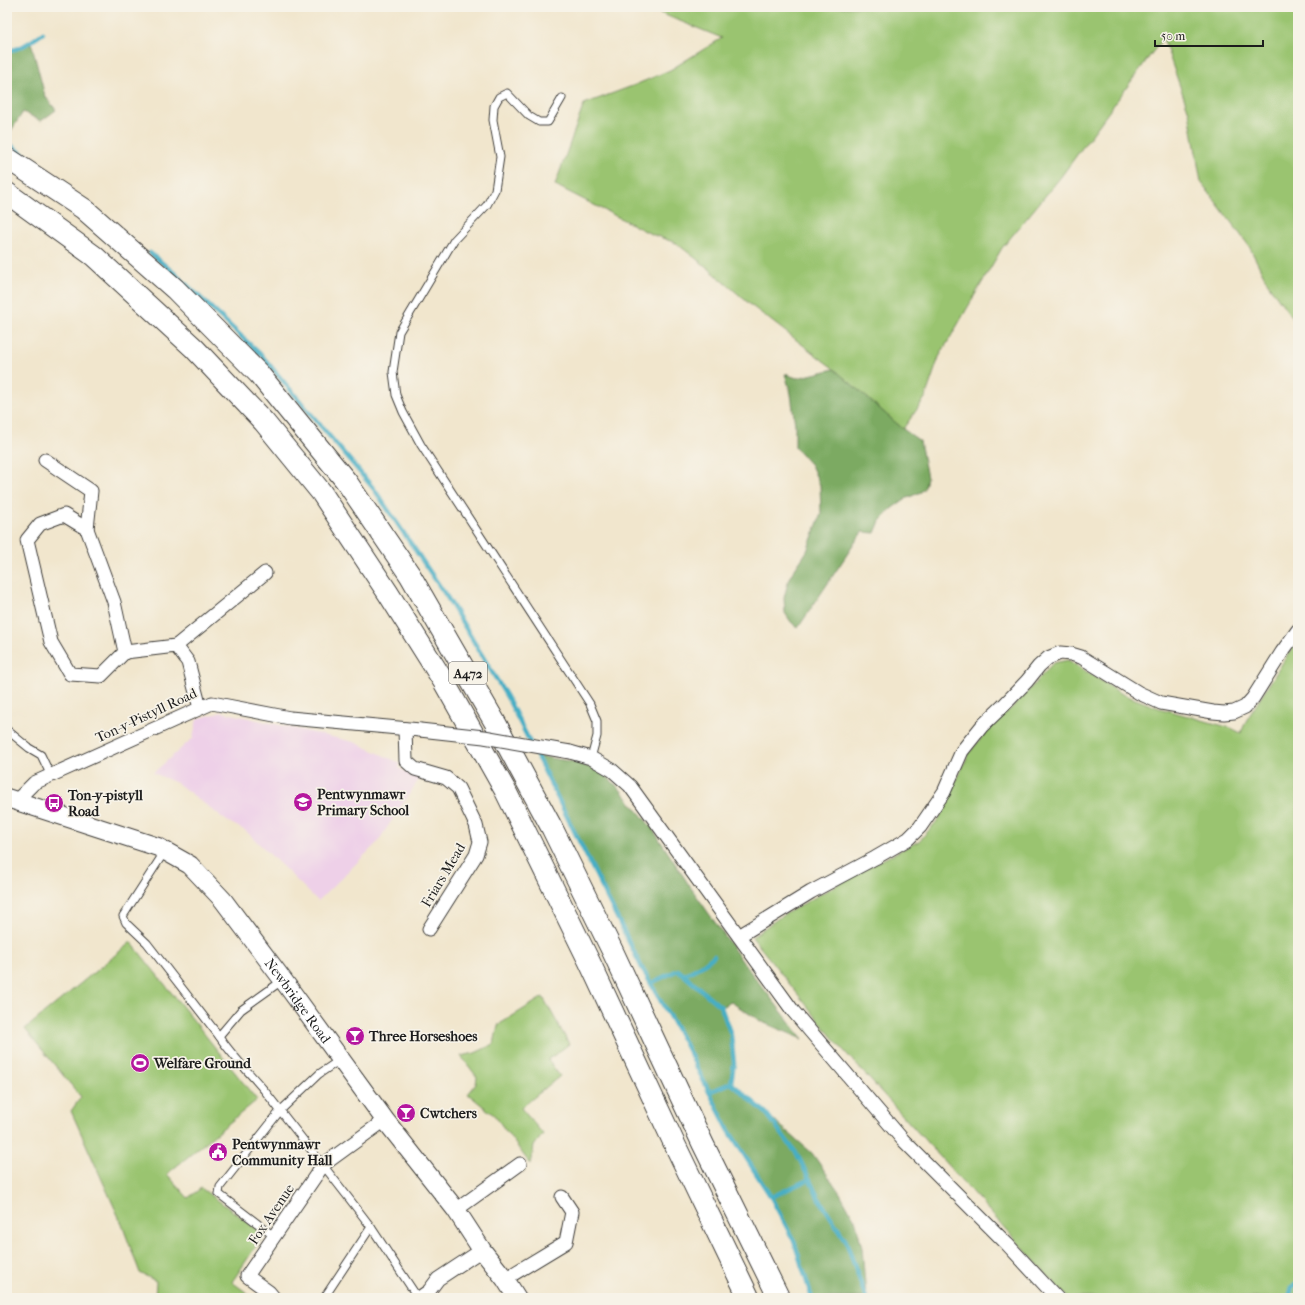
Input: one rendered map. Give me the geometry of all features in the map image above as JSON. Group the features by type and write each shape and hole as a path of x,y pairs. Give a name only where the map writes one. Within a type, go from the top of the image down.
{"main road":[{"name":"A472","path":"7,158 84,209 174,289 259,374 346,481 410,574 493,717 552,828 612,950 703,1144 779,1298"},
{"name":"A472","path":"7,194 94,256 194,348 264,422 325,499 388,593 444,682 505,790 589,961 675,1145 749,1298"}],"street":[{"path":"45,460 91,491 87,529 114,602 125,652"},
{"path":"87,529 64,514 40,524 27,540 51,642 70,674 101,676 125,652 176,646 265,573"},
{"path":"739,936 811,892 908,838 920,827 944,792 962,751 982,726 1048,658 1060,653 1081,657 1138,693 1161,703 1212,712 1234,712 1245,707 1254,698 1282,652 1298,630"},
{"path":"176,646 188,662 200,708"},
{"name":"Ton-y-Pistyll Road","path":"11,800 34,783 212,703 290,718 484,737 570,752 591,758 612,770 630,786 793,1011 903,1140 1007,1244 1057,1298"},
{"name":"Friars Mead","path":"405,729 406,761 415,769 446,778 458,788 476,825 480,842 476,855 429,928"},
{"name":"Newbridge Road","path":"11,800 158,848 190,865 223,900 385,1120 456,1210 482,1250 505,1279 517,1298"},
{"name":"Fox Avenue","path":"274,1298 269,1292 247,1276 323,1165 385,1120"},
{"path":"456,1210 520,1164"},
{"path":"505,1279 566,1242 572,1212 562,1197"},
{"path":"425,1296 438,1279 482,1250"}],"lane":[{"path":"562,98 548,122 539,122 529,116 507,94 499,97 494,106 494,120 500,157 495,190 487,204 454,240 399,332 393,372 396,396 421,445 590,704 597,721 597,736 591,758"},
{"path":"7,730 41,756 51,776"},
{"path":"165,851 123,916 126,923 147,943 219,1036 227,1049 261,1087 425,1296"},
{"path":"219,1036 241,1010 283,980"},
{"path":"275,1236 219,1194 220,1187 280,1111 319,1074 341,1059"},
{"path":"324,1298 371,1227"}],"shaded area":[{"name":"Pentwynmawr Primary School","path":"222,712 354,742 400,763 399,768 419,779 377,843 318,901 246,831 227,821 177,783 153,773 193,738 197,719"}],"green space":[{"path":"645,7 1298,7 1298,326 1268,284 1249,246 1201,182 1189,112 1163,38 1060,178 1002,248 939,357 925,398 903,429 834,369 752,306 676,243 651,234 555,185 584,104 670,70 722,38"},
{"path":"31,42 45,96 56,110 41,121 23,112 7,137 7,50 12,51"},
{"path":"834,369 903,429 920,441 927,478 925,487 921,492 905,499 891,509 880,521 875,533 862,532 798,628 791,622 785,613 784,598 789,578 807,551 821,514 820,485 811,465 795,447 795,425 791,394 785,374 797,378"},
{"path":"1298,640 1298,1298 1068,1298 836,1042 752,937 780,917 872,865 919,841 939,819 969,753 986,732 1020,700 1053,663 1068,660 1122,694 1159,708 1231,728 1241,733 1246,721"},
{"path":"537,756 575,762 602,772 619,788 652,828 689,885 742,961 803,1039 762,1022 731,1002 721,1007 731,1035 734,1063 731,1083 812,1153 840,1193 856,1222 862,1248 867,1298 812,1298 794,1241 771,1197 728,1129 684,1042 642,968"},
{"name":"Welfare Ground","path":"131,942 257,1100 167,1174 188,1198 201,1188 264,1234 232,1282 254,1298 155,1298 156,1281 140,1273 121,1222 71,1111 81,1097 25,1029"},
{"path":"543,997 569,1044 548,1060 560,1076 521,1108 543,1134 534,1146 531,1165 495,1116 468,1094 476,1084 477,1077 461,1056 475,1053 494,1044 498,1025"}],"waterway":[{"path":"7,50 21,47 43,33"},
{"path":"7,142 45,171"},
{"path":"150,253 173,272 262,356 374,489 447,597 507,697 642,968 684,1042 728,1129 771,1197 794,1241 812,1298"},
{"path":"684,975 701,966 714,956"},
{"path":"651,983 678,970 721,1007 731,1035 734,1063 731,1083 766,1113 797,1154 818,1197 846,1241 866,1298"},
{"path":"709,1092 731,1083"},
{"path":"771,1197 810,1179"},
{"path":"1289,1298 1292,1288 1298,1282"}],"place":[{"name":"Pentwynmawr Primary School","path":"303,802"},
{"name":"Ton-y-pistyll Road","path":"54,803"},
{"name":"Three Horseshoes","path":"355,1036"},
{"name":"Welfare Ground","path":"140,1063"},
{"name":"Cwtchers","path":"406,1113"},
{"name":"Pentwynmawr Community Hall","path":"218,1152"}]}
